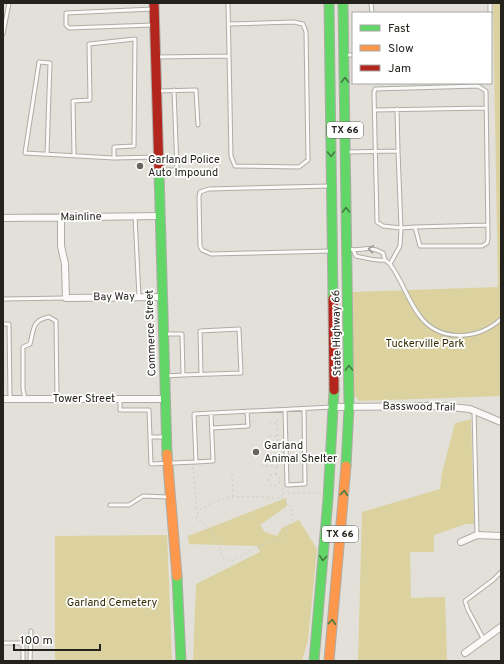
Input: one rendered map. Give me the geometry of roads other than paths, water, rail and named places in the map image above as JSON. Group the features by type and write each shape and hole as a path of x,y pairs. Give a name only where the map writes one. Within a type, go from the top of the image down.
{"main road":[{"name":"State Highway 66","path":"314,661 334,407 329,3"},
{"name":"State Highway 66","path":"329,661 346,467 349,407 350,250 346,152 348,55 343,3"},
{"name":"Commerce Street","path":"154,6 166,436 170,497 175,539 181,661"},
{"path":"332,251 350,250"}],"street":[{"name":"Mainline","path":"3,218 160,216"},
{"path":"61,217 61,246 65,264 66,298"},
{"name":"Bay Way","path":"66,298 162,297"},
{"name":"Tower Street","path":"6,399 165,399"},
{"name":"Basswood Trail","path":"334,407 440,406 474,410 501,422"},
{"path":"461,542 477,535 501,536"},
{"path":"465,653 501,627"}],"lane":[{"path":"3,34 9,3"},
{"path":"228,3 231,156 235,166 300,167 308,160 306,32 303,24 294,22 229,24"},
{"path":"154,6 66,13 66,24 69,28 155,26"},
{"path":"74,155 73,101 90,100 89,44 135,39 134,146 114,147 114,158"},
{"path":"155,57 230,56"},
{"path":"47,154 50,62 39,62 25,153 114,158 158,157"},
{"path":"415,227 420,246 482,246 486,243 488,238 488,225 486,91 478,86 375,89 377,222 383,226 401,228 415,227 488,225"},
{"path":"158,170 177,170 174,90"},
{"path":"156,91 196,90 198,125"},
{"path":"375,110 486,108"},
{"path":"390,264 400,246 401,228 397,109"},
{"path":"346,152 398,151"},
{"path":"332,186 209,189 200,192 199,197 200,246 202,250 211,254 332,251"},
{"path":"135,216 139,297"},
{"path":"385,260 356,256 350,250 357,248 378,250 383,253 385,260 398,274 409,299 419,316 429,325 445,333 460,336 474,335 490,328 501,319"},
{"path":"3,299 66,298"},
{"path":"25,399 23,389 23,347 30,344 35,322 40,318 49,317 56,321 57,399"},
{"path":"3,324 9,324 6,399"},
{"path":"164,376 241,372 239,329 200,330 201,374"},
{"path":"163,334 182,334 183,375"},
{"path":"120,399 120,410 149,410 151,464 213,461 211,413"},
{"path":"196,462 194,414 334,407"},
{"path":"285,410 287,485 305,484 304,409"},
{"path":"474,410 477,535"},
{"path":"212,428 248,426 248,411"},
{"path":"150,437 166,436"},
{"path":"110,505 129,505 143,496 170,497"},
{"path":"484,640 468,610 465,601 493,580 501,572"},
{"path":"30,661 31,631"},
{"path":"3,643 22,643 23,661"}],"place":[{"name":"Garland Police Auto Impound","path":"140,166"},
{"name":"Garland Animal Shelter","path":"256,452"}],"park label":[{"name":"Tuckerville Park","path":"425,344"},
{"name":"Garland Cemetery","path":"112,603"}]}
